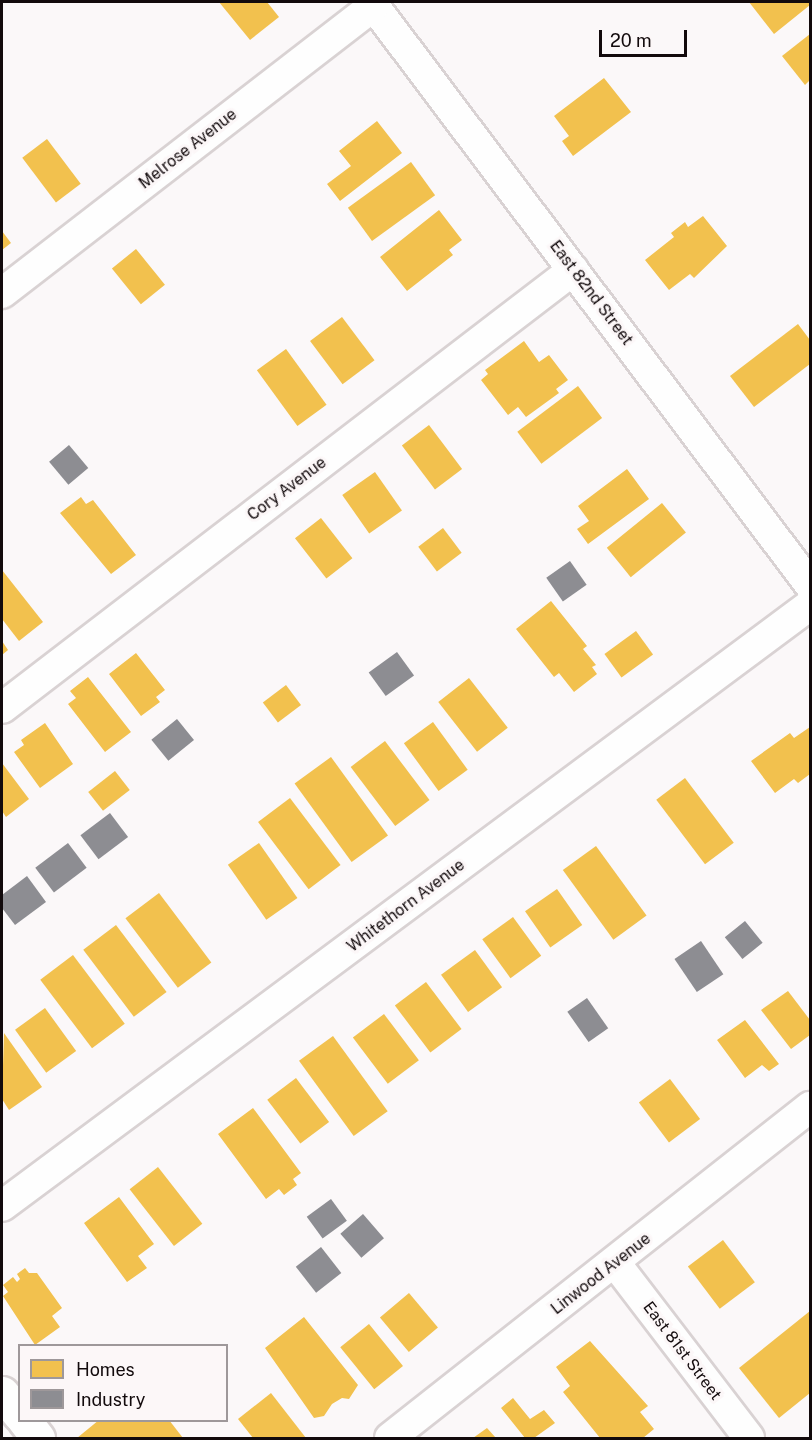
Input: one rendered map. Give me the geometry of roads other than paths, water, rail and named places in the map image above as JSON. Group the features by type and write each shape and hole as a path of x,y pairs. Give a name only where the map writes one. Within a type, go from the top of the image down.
{"main road":[{"path":"2,1393 18,1413"},
{"path":"26,1422 38,1438"}],"street":[{"name":"East 82nd Street","path":"373,3 810,585"},
{"name":"Melrose Avenue","path":"2,293 373,3"},
{"name":"Cory Avenue","path":"2,708 573,270"},
{"name":"Whitethorn Avenue","path":"2,1206 810,605"},
{"name":"Linwood Avenue","path":"390,1438 615,1264 810,1107"},
{"name":"East 81st Street","path":"615,1264 749,1438"}]}
